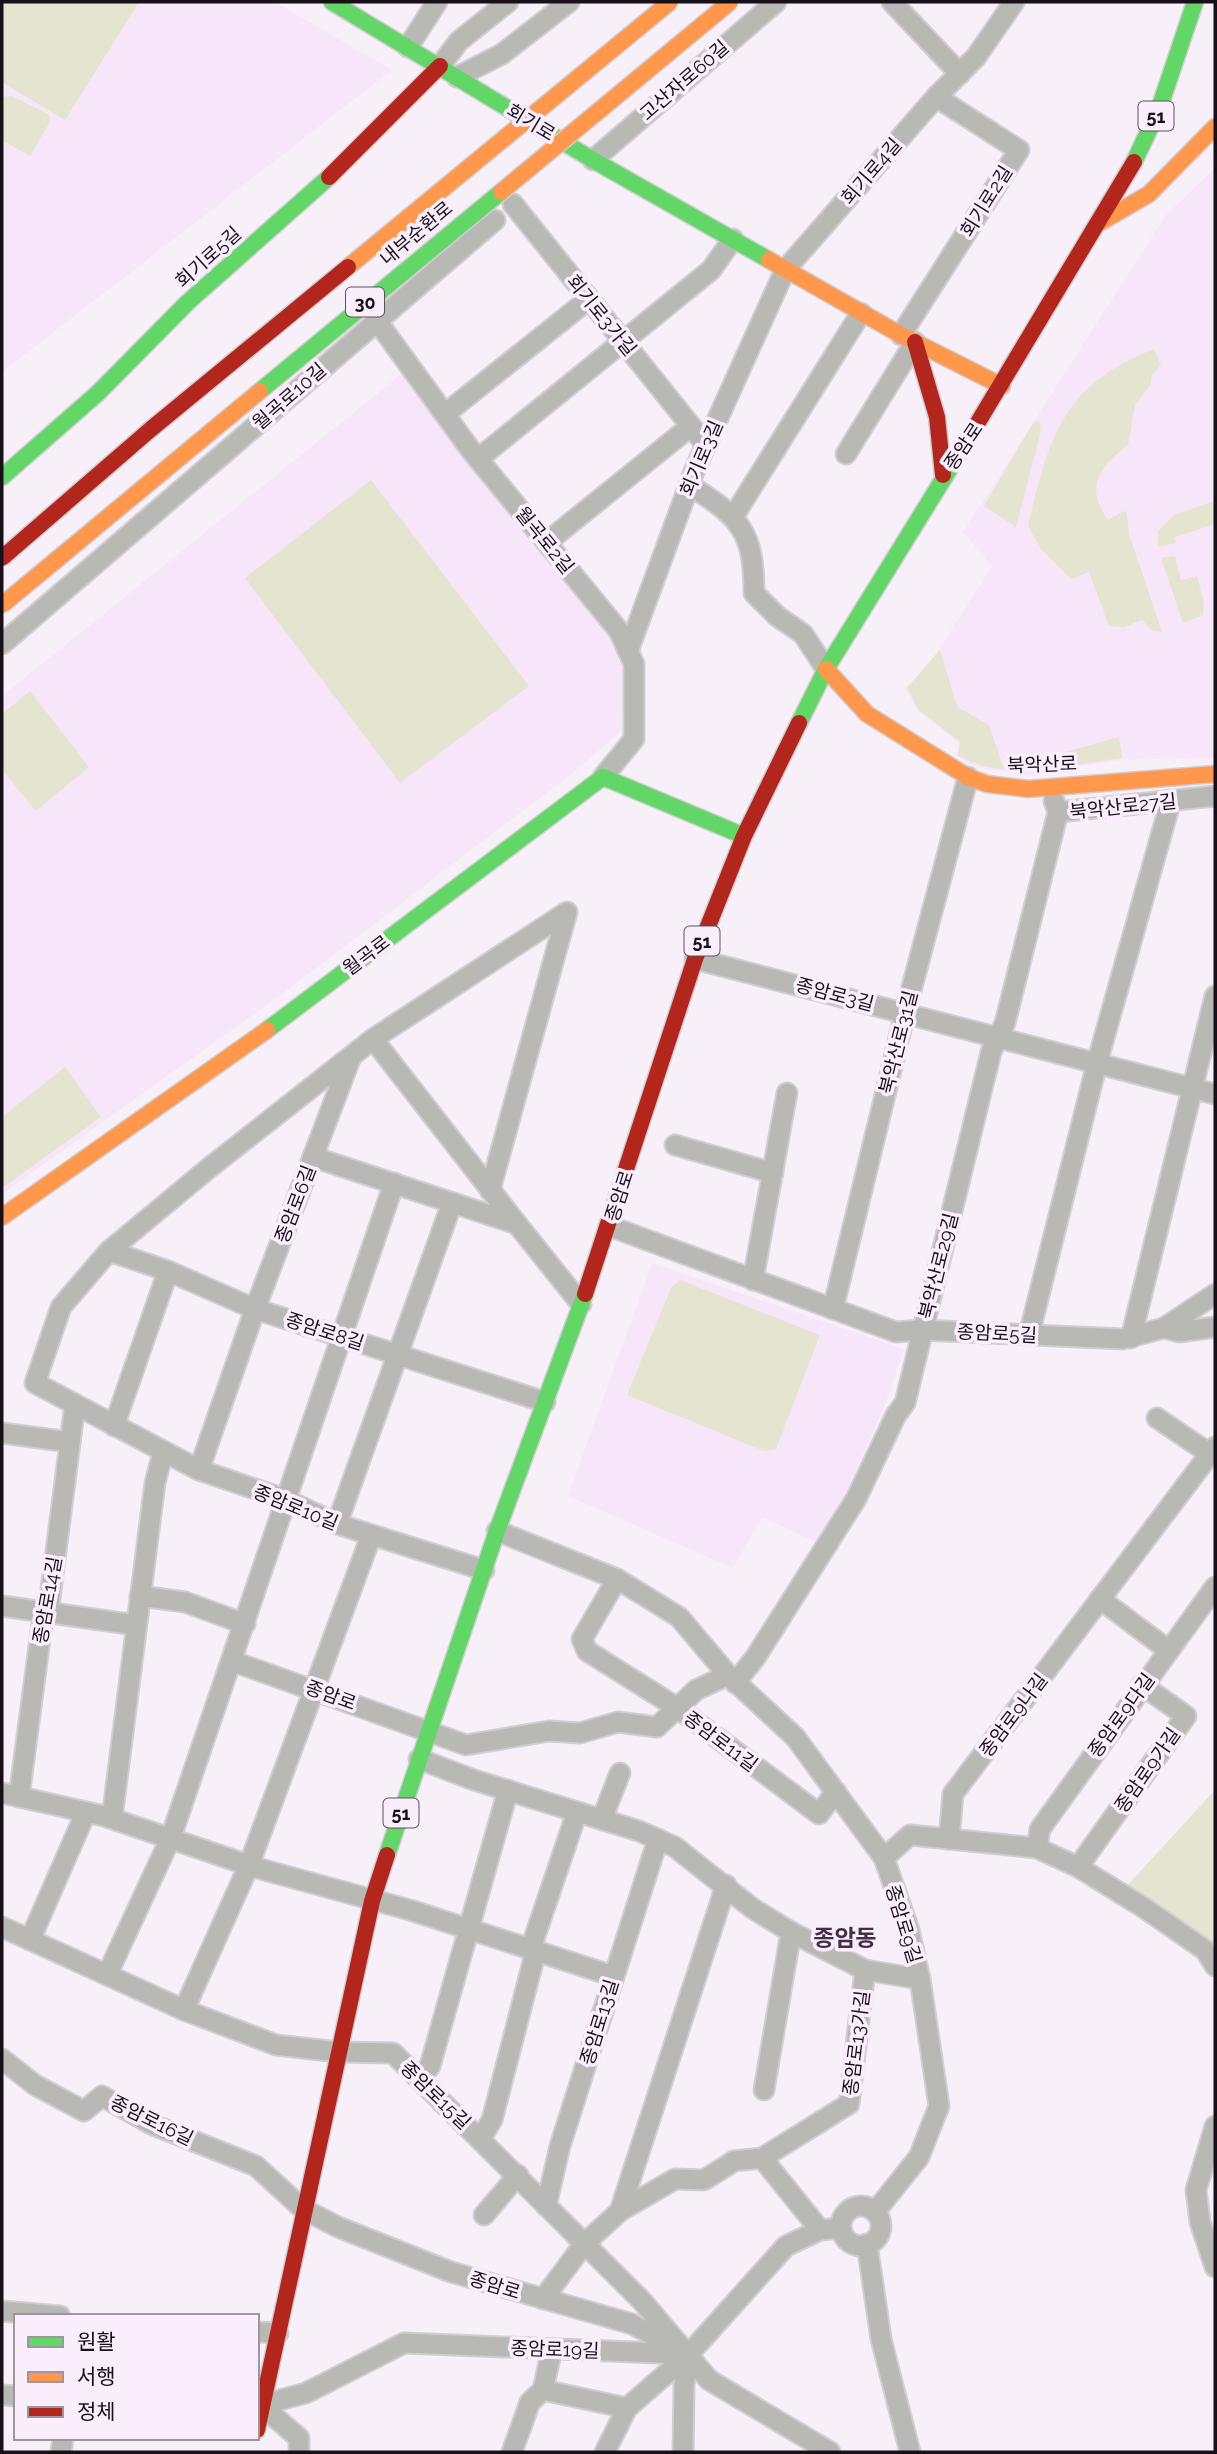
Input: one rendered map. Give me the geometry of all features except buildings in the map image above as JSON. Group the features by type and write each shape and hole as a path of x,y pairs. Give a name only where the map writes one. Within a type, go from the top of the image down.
{"main road":[{"name":"회기로","path":"332,2 585,155 785,270 908,339 1002,386"},
{"name":"내부순환로","path":"2,558 193,394 670,2"},
{"name":"내부순환로","path":"2,605 730,2"},
{"path":"1196,2 1215,5"},
{"name":"51","path":"1100,223 1147,141 1196,2"},
{"name":"회기로5길","path":"2,477 98,393 188,302 359,150 440,66"},
{"path":"1100,223 1149,194 1215,127"},
{"name":"종암로","path":"260,2407 372,1901 497,1531 609,1226 695,959 744,836 826,669 1100,223"},
{"path":"908,339 937,417 943,475"},
{"name":"북악산로","path":"826,669 867,714 968,777 1006,788 1215,774"},
{"path":"603,777 744,836"},
{"name":"월곡로","path":"2,1217 289,1014 603,777"}],"street":[{"path":"408,47 437,2"},
{"path":"440,66 459,41 508,2"},
{"path":"457,77 502,54 569,2"},
{"name":"고산자로60길","path":"585,155 776,2"},
{"name":"회기로4길","path":"785,270 936,97 976,57 1014,2"},
{"path":"898,4 960,74"},
{"name":"회기로2길","path":"908,339 1019,150 936,97"},
{"name":"월곡로10길","path":"2,644 513,204 585,155"},
{"name":"회기로3가길","path":"513,204 706,445"},
{"path":"478,459 715,267 733,239"},
{"name":"회기로3길","path":"628,651 689,485 785,270"},
{"path":"445,414 589,299"},
{"path":"733,517 861,313"},
{"name":"월곡로2길","path":"377,321 478,459 619,631 634,664 634,739 603,777"},
{"path":"846,454 908,339"},
{"path":"547,542 691,426"},
{"path":"689,485 725,508 745,531 754,564 754,593 778,616 803,634 826,669"},
{"name":"북악산로31길","path":"833,1309 958,804 968,777"},
{"name":"북악산로27길","path":"1050,786 1058,812 1215,796"},
{"path":"1029,1335 1097,1063 1171,800"},
{"name":"북악산로29길","path":"731,1679 755,1658 856,1499 895,1415 905,1403 997,1037 1004,1023 1058,812"},
{"path":"109,1251 373,1039 567,912 490,1190"},
{"name":"종암로3길","path":"695,959 1215,1094"},
{"path":"1131,1338 1215,996"},
{"path":"373,1039 582,1304"},
{"path":"313,1157 352,1055"},
{"path":"753,1280 787,1093"},
{"path":"675,1145 773,1173"},
{"name":"종암로6길","path":"199,1470 255,1308 313,1157 517,1224"},
{"path":"107,1975 172,1837 394,1183"},
{"path":"337,1524 452,1203"},
{"name":"종암로5길","path":"609,1226 896,1332 922,1330 1131,1338 1164,1328 1215,1294"},
{"name":"종암로8길","path":"109,1251 168,1271 255,1308 545,1402"},
{"name":"종암로10길","path":"109,1251 61,1307 35,1383 199,1470 287,1500 337,1524 370,1536 484,1570"},
{"path":"114,1426 168,1271"},
{"name":"종암로5길","path":"1164,1328 1179,1332 1215,1327"},
{"name":"종암로14길","path":"75,1404 48,1613 42,1624 7,1795 112,1818 250,1865 372,1901"},
{"name":"종암로9나길","path":"949,1839 953,1794 1213,1450 1157,1418"},
{"path":"2,1433 70,1442"},
{"path":"112,1818 155,1483 163,1452"},
{"name":"종암로9길","path":"497,1531 617,1580 679,1617 731,1679 795,1737 884,1858 909,1930 920,1979 939,2106 919,2157 875,2212"},
{"path":"184,2010 250,1865 370,1536"},
{"path":"617,1580 582,1639 587,1651 676,1707 696,1690 731,1679"},
{"name":"종암로9다길","path":"1037,1848 1040,1829 1215,1587"},
{"path":"140,1596 186,1602 245,1624"},
{"path":"1100,1600 1168,1650"},
{"path":"2,1606 136,1625"},
{"name":"종암로","path":"232,1661 428,1731"},
{"name":"종암로9가길","path":"1078,1867 1185,1716 1142,1685"},
{"name":"종암로11길","path":"428,1731 466,1745 549,1731 580,1733 618,1722 657,1727 676,1707 819,1814 836,1792"},
{"path":"419,1759 658,1839 675,1847 752,1908 791,1932 865,1970 920,1979"},
{"path":"602,1819 620,1773"},
{"path":"421,2078 430,2066 508,1790"},
{"path":"30,1940 86,1812"},
{"path":"481,2138 492,2120 534,1951 534,1938 577,1812"},
{"path":"884,1858 909,1835 1037,1848 1078,1867 1205,1950 1215,1966"},
{"name":"종암로13길","path":"546,2206 560,2147 658,1839"},
{"path":"620,2211 726,1885"},
{"path":"372,1901 613,1976"},
{"path":"2,1927 184,2010 276,2045 338,2052"},
{"path":"764,2090 791,1932"},
{"name":"종암로13가길","path":"584,2244 620,2211 675,2179 704,2180 734,2161 762,2158 849,2104 865,1970"},
{"name":"종암로15길","path":"338,2052 393,2053 642,2301 689,2354"},
{"name":"종암로16길","path":"2,2059 35,2085 84,2111 102,2096 151,2124 256,2166 303,2209"},
{"path":"1215,2126 1196,2190 1200,2222 1215,2267"},
{"path":"762,2158 820,2230"},
{"path":"484,2215 518,2175"},
{"path":"841,2228 850,2210 863,2206 875,2212 880,2230 867,2245 881,2339 910,2452"},
{"name":"종암로","path":"303,2209 338,2227 451,2272 632,2324 689,2354"},
{"path":"605,2452 626,2408 689,2354 786,2246 820,2230 841,2228"},
{"path":"841,2228 850,2242 867,2245"},
{"path":"543,2300 584,2244"},
{"path":"2,2311 37,2314"},
{"path":"259,2332 278,2333"},
{"name":"종암로19길","path":"260,2407 306,2393 404,2343 689,2354"},
{"path":"512,2452 530,2402 543,2390 552,2349"},
{"path":"683,2452 684,2385 689,2354"},
{"path":"689,2354 709,2380 830,2452"},
{"path":"543,2390 626,2408"},
{"path":"260,2407 299,2438 299,2452"}],"shaded area":[{"path":"2,2 275,2 392,70 2,372"},
{"path":"1215,168 1215,757 1119,760 1028,775 975,767 957,756 959,743 917,710 905,689 936,654 992,566 963,532 1166,215"},
{"path":"404,372 411,377 409,385 623,650 622,730 579,768 285,992 2,1194 2,696"},
{"path":"652,1263 904,1349 884,1408 847,1489 816,1542 762,1517 733,1568 568,1496"}],"green space":[{"path":"2,2 139,2 65,120 2,82"},
{"path":"12,96 48,114 51,120 30,156 2,140 2,97"},
{"path":"1154,349 1161,365 1152,375 1150,386 1135,405 1128,445 1103,470 1096,488 1101,508 1108,520 1124,511 1127,513 1129,534 1162,632 1153,631 1142,620 1124,627 1109,626 1089,572 1071,579 1041,549 1028,526 1044,466 1064,418 1098,379 1123,363"},
{"path":"1038,420 1041,425 1040,435 1016,527 984,506 1033,423"},
{"path":"371,480 529,686 400,783 245,578"},
{"path":"1215,501 1215,524 1175,537 1176,543 1158,547 1158,531 1174,515"},
{"path":"1175,556 1181,580 1197,576 1204,602 1203,615 1183,623 1161,558"},
{"path":"940,650 956,703 959,708 989,725 1004,769 1119,737 1122,758 1038,770 1017,770 996,769 976,764 958,755 960,742 918,709 907,688"},
{"path":"30,691 89,767 36,811 2,770 2,714"},
{"path":"65,1067 101,1117 2,1188 2,1117"},
{"path":"680,1280 820,1335 776,1449 764,1451 627,1395 671,1288"},
{"path":"1215,1790 1215,1953 1126,1887"}],"traffic: fast":[{"path":"332,2 593,160 769,260"},
{"path":"1134,162 1159,109 1195,2"},
{"path":"2,477 98,393 188,302 329,177"},
{"path":"260,391 501,192"},
{"path":"799,723 826,669 965,444"},
{"path":"267,1030 603,777 744,836"},
{"path":"387,1855 497,1531 585,1294"}],"traffic: slow":[{"path":"348,267 670,2"},
{"path":"501,192 730,2"},
{"path":"1101,222 1149,194 1215,127"},
{"path":"769,260 901,335 1002,386"},
{"path":"2,605 260,391"},
{"path":"826,669 867,714 968,777 987,784 1028,789 1215,774"},
{"path":"2,1217 267,1030"}],"traffic: jam":[{"path":"329,177 440,66"},
{"path":"965,444 1134,162"},
{"path":"2,558 151,429 348,267"},
{"path":"915,342 937,417 943,475"},
{"path":"585,1294 695,959 744,836 799,723"},
{"path":"259,2421 372,1901 387,1855"}],"district":[{"name":"종암동","path":"845,1937"}]}
